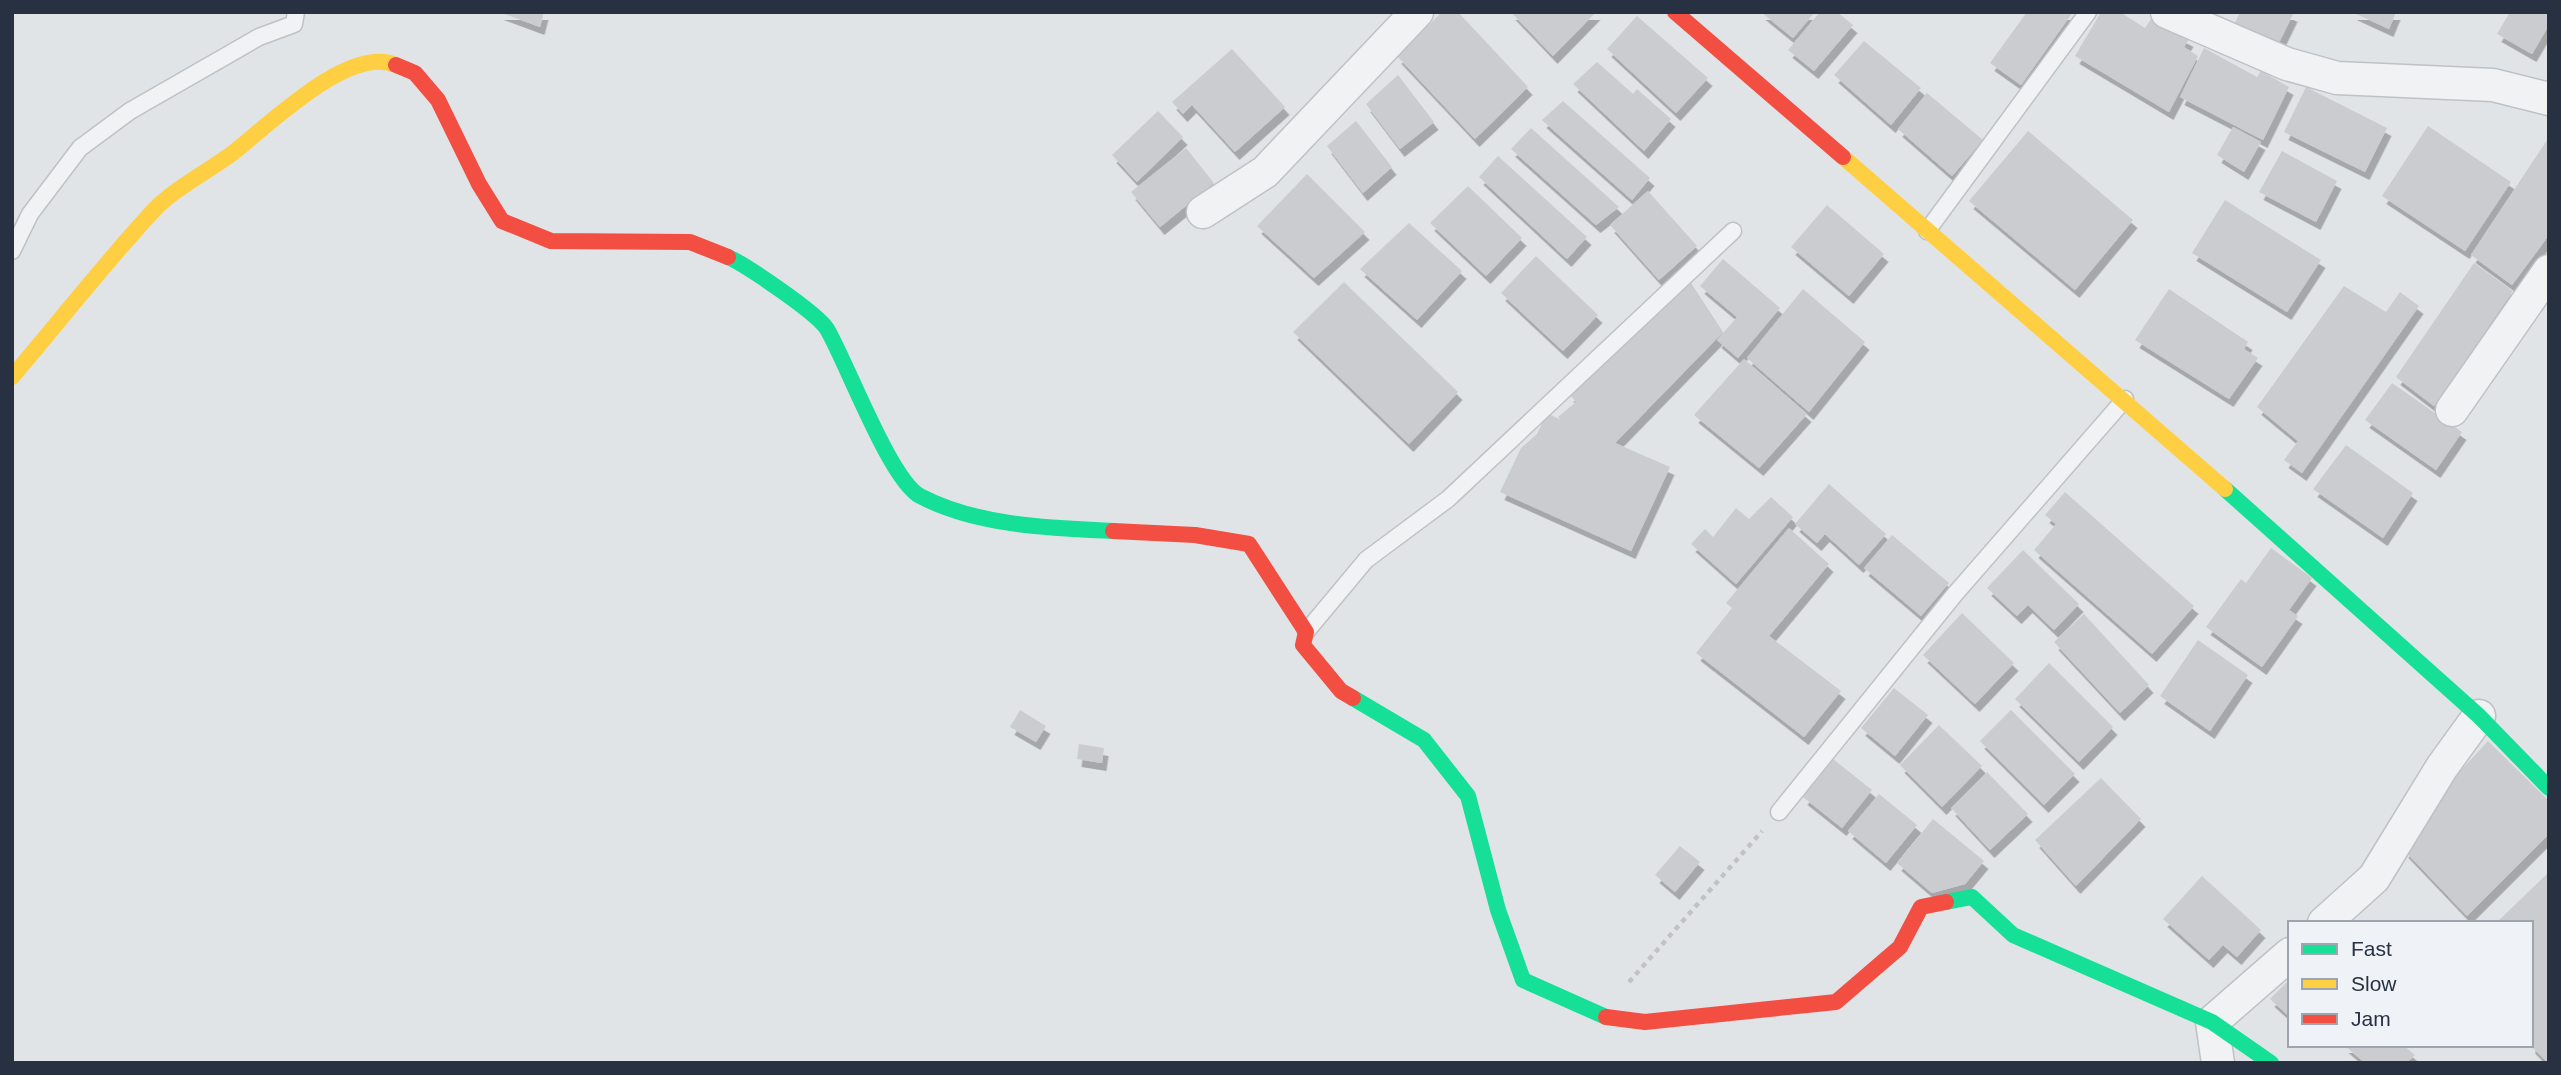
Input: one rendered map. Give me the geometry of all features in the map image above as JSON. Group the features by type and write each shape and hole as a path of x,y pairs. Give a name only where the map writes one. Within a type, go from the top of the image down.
{"street":[{"path":"1203,212 1265,172 1417,12"},
{"path":"1675,12 2125,399 2479,716 2549,788"},
{"path":"2167,12 2287,64 2337,78 2493,85 2549,99"},
{"path":"12,377 155,209 232,153 313,86 359,66 387,61 415,73 438,100 479,184 502,221 551,241 690,242 744,264 825,326 888,458 917,495 973,516 1071,529 1195,535 1249,544 1306,632 1303,645 1341,691 1424,740 1468,796 1498,910 1523,979 1598,1016 1645,1022 1836,1002 1900,947 1921,907 1972,897 2013,935 2212,1022 2271,1063"},
{"path":"2452,410 2549,271"},
{"path":"2326,921 2374,878 2442,767 2479,716"},
{"path":"2212,1022 2288,956"},
{"path":"2212,1022 2218,1063"}],"lane":[{"path":"12,251 30,215 79,148 130,111 259,37 294,24 296,12"},
{"path":"1927,231 2088,12"},
{"path":"1306,632 1366,560 1448,499 1733,231"},
{"path":"1779,812 1955,594 2125,399"}],"path":[{"path":"1598,1016 1779,812"}],"building":[{"path":"499,12 544,12 540,27"},
{"path":"1442,12 1458,12 1528,87 1475,139 1397,56"},
{"path":"1511,12 1596,12 1553,56"},
{"path":"1761,12 1815,12 1793,38"},
{"path":"1820,12 1837,12 1853,25 1814,71 1788,50"},
{"path":"2027,12 2073,12 2021,85 1990,63"},
{"path":"2101,12 2120,12 2145,28 2151,19 2189,39 2184,47 2198,56 2169,112 2075,56"},
{"path":"2240,12 2293,14 2277,47 2234,25"},
{"path":"2352,12 2396,12 2389,29"},
{"path":"2510,12 2549,12 2549,25 2532,54 2497,34"},
{"path":"1637,16 1708,78 1676,113 1607,49"},
{"path":"1864,41 1921,88 1891,125 1834,75"},
{"path":"2204,48 2257,77 2261,71 2289,87 2263,140 2180,97"},
{"path":"1232,49 1285,107 1235,152 1192,105 1183,114 1172,102"},
{"path":"1597,62 1633,94 1637,89 1671,119 1644,151 1573,84"},
{"path":"1398,75 1434,122 1400,149 1366,104"},
{"path":"2306,87 2387,128 2365,172 2284,132"},
{"path":"1927,93 1983,140 1952,176 1898,129"},
{"path":"1563,101 1650,178 1632,200 1542,120"},
{"path":"1158,111 1183,137 1137,182 1112,155"},
{"path":"1356,121 1392,167 1363,193 1327,146"},
{"path":"2428,126 2511,182 2465,251 2382,196"},
{"path":"2233,127 2261,142 2244,172 2217,155"},
{"path":"1531,128 1619,207 1596,225 1511,149"},
{"path":"2028,131 2133,220 2075,290 1969,201"},
{"path":"2549,137 2549,235 2512,285 2471,255"},
{"path":"1186,148 1214,183 1160,227 1131,192"},
{"path":"2282,151 2337,181 2316,222 2259,192"},
{"path":"1498,156 1587,237 1567,259 1479,177"},
{"path":"1307,174 1365,232 1314,278 1257,226"},
{"path":"1468,186 1522,238 1486,276 1430,223"},
{"path":"1648,191 1697,246 1659,280 1610,225"},
{"path":"2225,200 2321,260 2287,312 2192,253"},
{"path":"1827,205 1884,254 1849,296 1791,247"},
{"path":"1409,223 1462,271 1417,320 1360,269"},
{"path":"1536,256 1598,315 1563,351 1501,293"},
{"path":"1723,259 1780,308 1738,358 1717,340 1737,317 1700,286"},
{"path":"2474,263 2513,291 2434,406 2396,377"},
{"path":"1344,282 1458,392 1409,444 1293,332"},
{"path":"1691,283 1723,332 1615,443 1670,467 1631,551 1500,492 1521,448 1537,434 1547,413 1561,420 1558,417 1576,402 1569,394 1591,375 1588,370 1656,306 1660,310"},
{"path":"2344,286 2386,312 2400,292 2419,306 2302,473 2284,460 2298,441 2257,407"},
{"path":"1803,289 1865,342 1809,412 1747,358"},
{"path":"2169,289 2248,342 2244,349 2258,358 2229,399 2135,340"},
{"path":"1744,359 1807,414 1759,468 1694,415"},
{"path":"2392,383 2462,432 2436,470 2365,420"},
{"path":"2346,445 2413,493 2383,538 2313,489"},
{"path":"1829,484 1886,534 1859,565 1825,534 1817,543 1795,524"},
{"path":"2065,492 2194,606 2152,654 2034,550 2056,524 2045,515"},
{"path":"1771,497 1793,517 1736,584 1691,544 1705,529 1713,537 1736,508 1749,519"},
{"path":"1789,528 1829,564 1769,636 1841,691 1804,737 1696,653 1732,608 1726,603"},
{"path":"1892,535 1949,583 1921,616 1864,568"},
{"path":"2271,548 2312,578 2289,610 2298,616 2262,667 2206,627 2241,579 2246,583"},
{"path":"2023,550 2079,604 2054,630 2028,605 2017,616 1987,588"},
{"path":"1962,613 2014,663 1975,704 1923,655"},
{"path":"2084,614 2149,685 2120,713 2054,642"},
{"path":"2198,640 2248,675 2210,731 2160,696"},
{"path":"2049,663 2113,727 2079,762 2015,699"},
{"path":"1894,688 1928,715 1895,756 1861,728"},
{"path":"1020,710 1046,726 1036,742 1010,727"},
{"path":"2011,710 2075,774 2044,805 1980,741"},
{"path":"1939,725 1982,766 1942,807 1900,765"},
{"path":"2488,741 2549,801 2549,834 2467,916 2404,850 2439,794"},
{"path":"1079,744 1104,748 1102,763 1077,759"},
{"path":"1833,759 1872,790 1842,828 1803,797"},
{"path":"1987,772 2028,814 1990,850 1951,808"},
{"path":"2101,778 2141,819 2076,886 2035,840"},
{"path":"1879,794 1917,825 1886,863 1848,831"},
{"path":"1933,819 1984,861 1965,884 1932,893 1897,863"},
{"path":"1680,846 1700,862 1675,892 1655,875"},
{"path":"2549,872 2549,1063 2532,1047 2533,921 2498,921"},
{"path":"2202,876 2261,930 2237,957 2223,945 2209,960 2163,919"},
{"path":"2288,981 2288,1015 2270,999"},
{"path":"2346,1047 2405,1047 2415,1055 2406,1063 2365,1063"}],"traffic: fast":[{"path":"728,257 780,290 810,312 827,329 883,445 908,486 920,496 965,514 1014,524 1113,531"},
{"path":"2225,489 2479,716 2549,788"},
{"path":"1353,698 1424,740 1468,796 1498,910 1523,980 1606,1017"},
{"path":"1946,902 1972,897 2013,935 2212,1022 2271,1063"}],"traffic: slow":[{"path":"12,377 117,252 170,196 230,155 308,92 332,77 355,66 377,62 396,65"},
{"path":"1843,157 2225,489"}],"traffic: jam":[{"path":"1675,12 1843,157"},
{"path":"396,65 415,73 438,100 479,184 502,221 551,241 690,242 728,257"},
{"path":"1113,531 1195,535 1249,544 1306,632 1303,645 1341,691 1353,698"},
{"path":"1606,1017 1645,1022 1836,1002 1900,947 1921,907 1946,902"}]}
